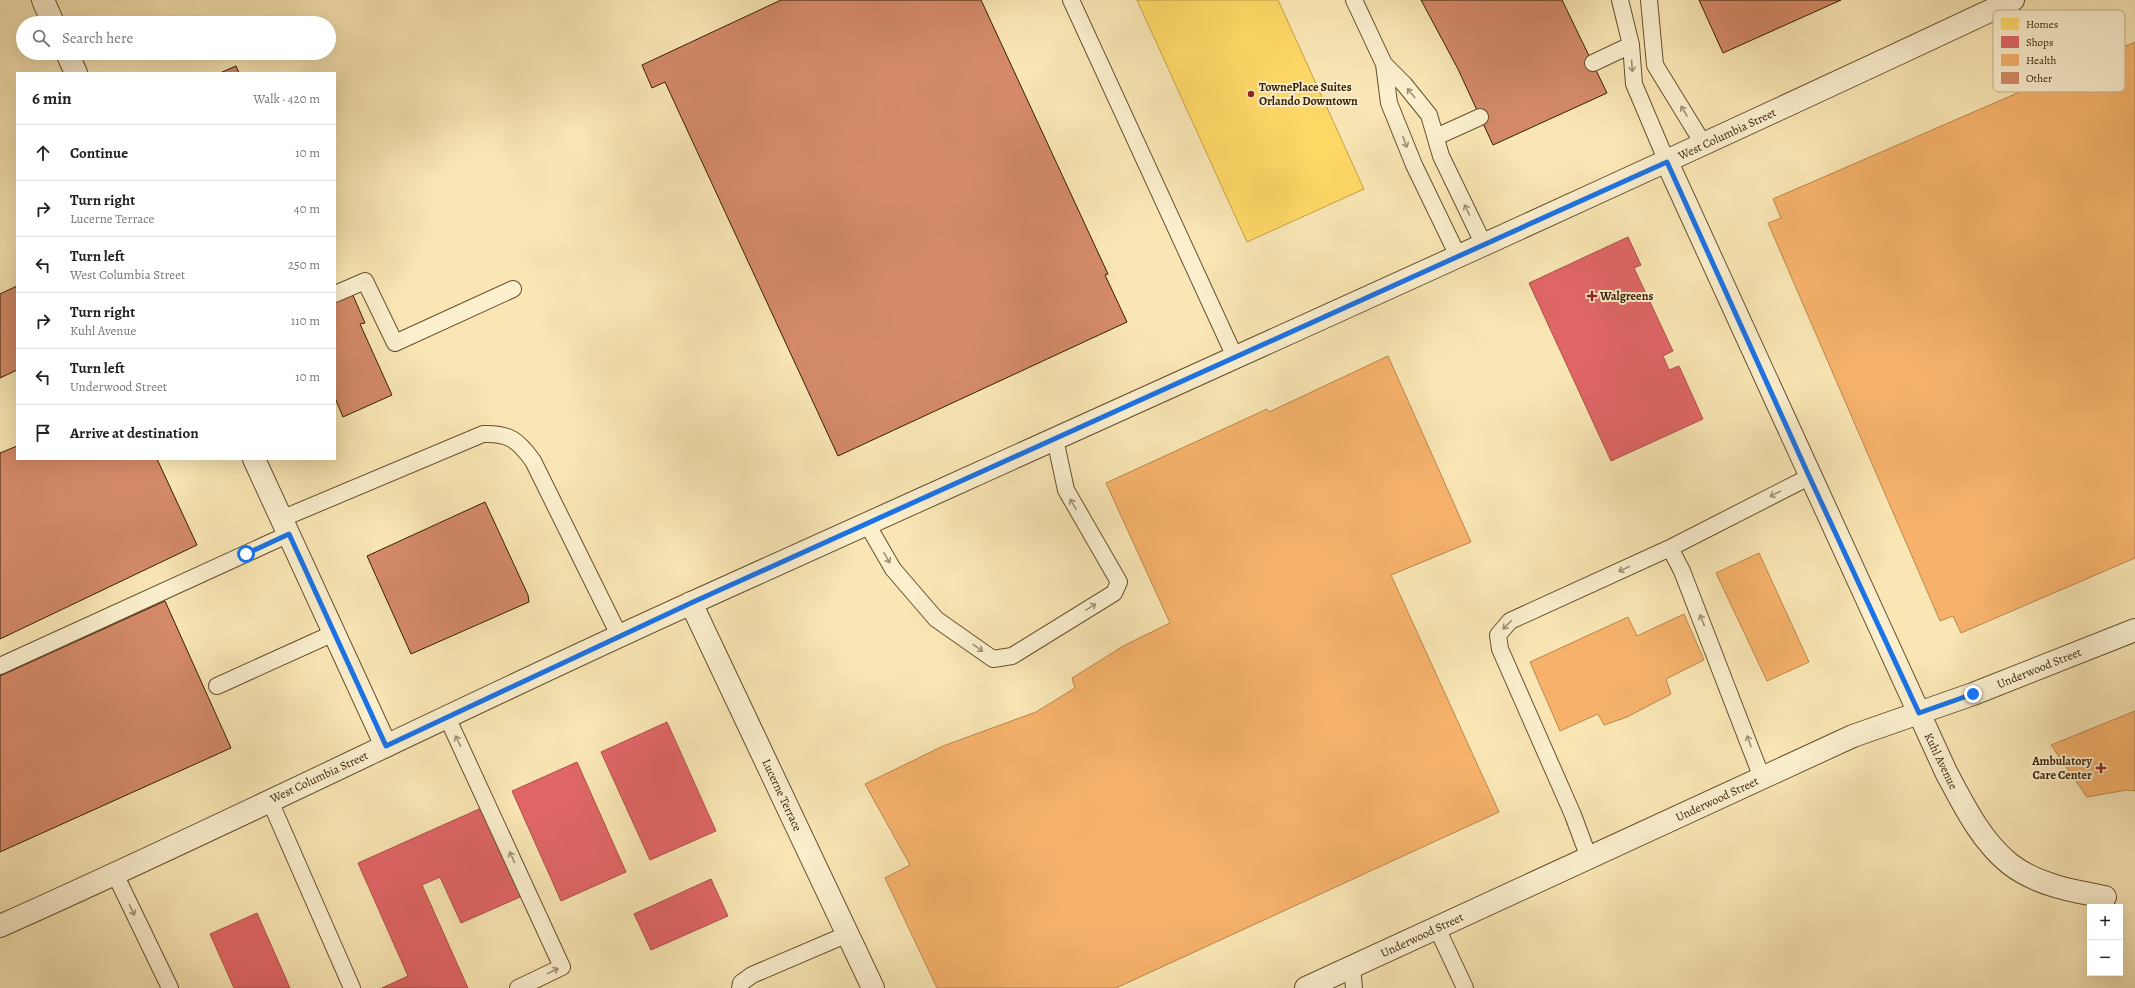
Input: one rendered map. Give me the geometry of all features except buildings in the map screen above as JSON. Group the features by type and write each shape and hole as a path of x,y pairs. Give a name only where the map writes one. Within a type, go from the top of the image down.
{"street":[{"path":"42,0 50,16"},
{"name":"West Columbia Street","path":"0,926 115,874 691,603 1667,162 2012,0"},
{"path":"70,60 76,72"},
{"name":"Kuhl Avenue","path":"1667,162 1809,476 1946,772 1967,811 1988,842 2010,865 2037,879 2063,889 2105,897"},
{"path":"254,460 386,746"},
{"name":"Lucerne Terrace","path":"691,603 848,934 872,988"},
{"name":"Underwood Street","path":"1306,988 1353,977 1437,928 1853,736 1919,713 2135,630"}],"lane":[{"path":"1071,0 1235,357"},
{"path":"1354,0 1384,64 1429,115 1441,156 1484,244"},
{"path":"1620,0 1631,45 1634,84 1667,162"},
{"path":"1649,0 1655,65 1704,145"},
{"path":"1593,63 1631,45"},
{"path":"1384,64 1389,103 1414,165 1458,256"},
{"path":"1436,137 1480,117"},
{"path":"336,294 365,281 395,343 513,289"},
{"path":"0,666 285,526 483,434 497,434 512,438 523,447 534,461 620,637"},
{"path":"867,524 893,569 936,619 993,659 1012,656 1114,593 1119,582 1066,490 1055,439"},
{"path":"1589,858 1573,815 1500,649 1498,635 1510,621 1670,548 1809,476"},
{"path":"1670,548 1682,571 1762,778"},
{"path":"216,686 334,633"},
{"path":"447,717 562,967 518,988"},
{"path":"270,801 352,988"},
{"path":"115,874 170,988"},
{"path":"1437,928 1465,988"},
{"path":"740,988 741,983 752,975 848,934"}],"place":[{"name":"TownePlace Suites Orlando Downtown","path":"1251,94"},
{"name":"Walgreens","path":"1592,296"},
{"name":"Ambulatory Care Center","path":"2101,768"}],"route":[{"path":"246,554 289,534 386,746 691,603 1667,162 1809,476 1919,713 1973,694"}]}
